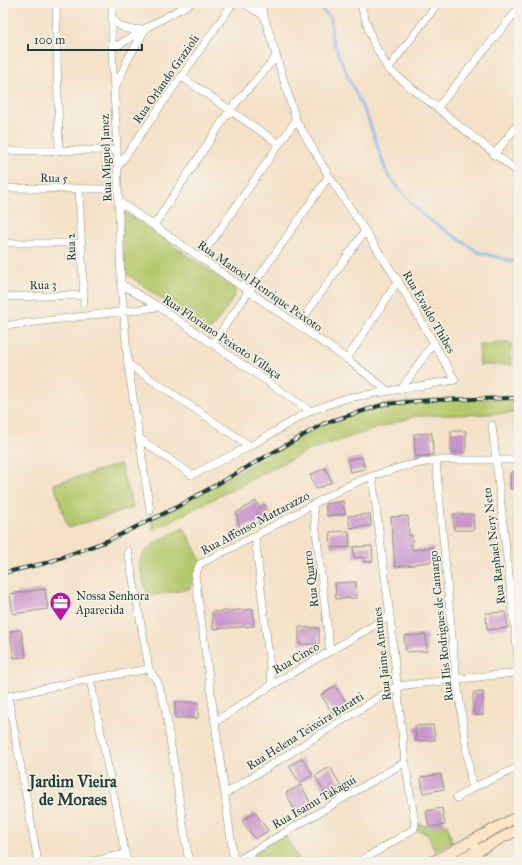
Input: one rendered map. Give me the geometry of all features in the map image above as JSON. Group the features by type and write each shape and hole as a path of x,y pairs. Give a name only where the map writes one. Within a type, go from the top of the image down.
{"main road":[{"path":"455,862 475,846 519,816"},
{"path":"432,862 519,829"}],"street":[{"path":"56,3 59,150"},
{"name":"Rua Miguel Janez","path":"112,3 112,48 123,311 128,364 150,511"},
{"path":"112,48 192,3"},
{"name":"Rua Orlando Grazioli","path":"117,168 233,3"},
{"path":"243,3 263,15"},
{"name":"Rua Evaldo Thibes","path":"140,439 192,475 250,446 310,411 347,398 455,380 398,281 364,232 296,120 260,3"},
{"path":"360,3 373,42 388,68 519,174"},
{"path":"388,68 438,3"},
{"path":"437,108 519,8"},
{"path":"112,18 118,25 125,29 134,30 146,28"},
{"path":"114,90 128,59 146,28"},
{"path":"154,225 230,110 276,57"},
{"path":"182,77 279,144"},
{"path":"200,258 296,120"},
{"path":"494,155 519,123"},
{"path":"3,150 117,150"},
{"path":"213,343 329,176"},
{"name":"Rua 5","path":"3,188 106,189"},
{"name":"Rua 2","path":"79,189 84,303"},
{"name":"Rua Manoel Henrique Peixoto","path":"118,201 347,359 388,391"},
{"path":"298,326 364,232"},
{"path":"3,243 82,243"},
{"path":"347,359 398,281"},
{"name":"Rua Floriano Peixoto Villaça","path":"121,284 213,343 310,411"},
{"name":"Rua 3","path":"3,297 84,295"},
{"path":"3,326 159,307"},
{"path":"402,388 434,342"},
{"path":"128,364 250,446"},
{"name":"Rua Raphael Nery Neto","path":"492,425 519,665"},
{"name":"Rua Affonso Mattarazzo","path":"234,862 195,575 200,564 345,487 372,476 405,466 436,460 519,460"},
{"name":"Rua Ilis Rodrigues de Camargo","path":"436,460 456,678 472,788"},
{"name":"Rua Jaime Antunes","path":"359,862 414,829 415,823 405,762 390,616 372,476"},
{"name":"Rua Quatro","path":"312,505 330,651"},
{"path":"255,536 272,685"},
{"path":"128,551 149,670 158,683 165,707 189,862"},
{"name":"Rua Cinco","path":"215,722 272,685 390,616"},
{"path":"397,686 456,678 518,677 515,668 519,665"},
{"path":"38,862 5,696 90,679 149,670"},
{"path":"90,679 126,858 90,862"},
{"name":"Rua Helena Teixeira Baratti","path":"225,794 397,686"},
{"name":"Rua Isamu Takagui","path":"234,862 405,762"},
{"path":"457,798 472,788 519,768"},
{"path":"475,846 481,862"}],"green space":[{"path":"122,213 127,214 233,287 235,290 234,297 213,327 207,331 124,272"},
{"path":"511,343 512,365 480,365 479,344"},
{"path":"519,398 519,413 416,416 309,450 153,530 151,519 177,507 325,423 385,404 432,400"},
{"path":"120,464 133,508 68,528 54,484"},
{"path":"184,528 202,563 189,589 148,596 141,571 141,557 151,546"},
{"path":"415,823 426,826 447,824 452,841 435,851 427,834 414,829"},
{"path":"283,833 301,862 235,862"}],"building":[{"path":"451,431 466,431 466,452 451,452"},
{"path":"432,433 433,455 415,457 414,434"},
{"path":"362,457 365,469 350,472 347,460"},
{"path":"325,468 332,482 316,489 310,475"},
{"path":"511,472 519,472 519,489 510,489"},
{"path":"256,501 260,508 265,504 270,514 265,516 267,520 240,528 236,513"},
{"path":"343,501 345,514 327,516 325,504"},
{"path":"370,514 371,526 350,528 348,516"},
{"path":"453,514 473,514 474,530 454,530"},
{"path":"408,516 409,535 412,535 412,550 433,547 436,561 395,567 391,517"},
{"path":"349,531 350,547 331,548 330,532"},
{"path":"372,546 373,561 364,562 364,557 354,558 353,547"},
{"path":"356,582 357,598 336,599 335,583"},
{"path":"45,589 48,609 13,614 10,594"},
{"path":"253,609 254,626 213,629 212,612"},
{"path":"506,612 508,628 487,630 486,613"},
{"path":"299,627 319,628 319,644 299,644"},
{"path":"21,630 26,657 14,658 10,631"},
{"path":"426,634 427,651 406,652 404,636"},
{"path":"335,686 348,705 334,715 321,695"},
{"path":"483,692 483,715 473,715 473,693"},
{"path":"175,702 198,702 198,718 175,718"},
{"path":"433,725 435,740 416,741 415,726"},
{"path":"302,758 313,775 300,783 289,766"},
{"path":"330,767 341,786 326,795 315,776"},
{"path":"441,774 444,789 423,793 421,777"},
{"path":"301,785 311,804 296,813 286,793"},
{"path":"442,808 445,825 429,827 426,811"},
{"path":"255,812 268,831 255,839 242,821"}],"waterway":[{"path":"316,3 331,19 332,39 369,121 387,174 421,214 478,252 519,263"}],"railway":[{"path":"3,573 46,563 107,541 177,507 325,423 385,404 432,400 519,398"}],"place":[{"name":"Nossa Senhora Aparecida","path":"61,622"}],"district":[{"name":"Jardim Vieira de Moraes","path":"73,790"}]}
